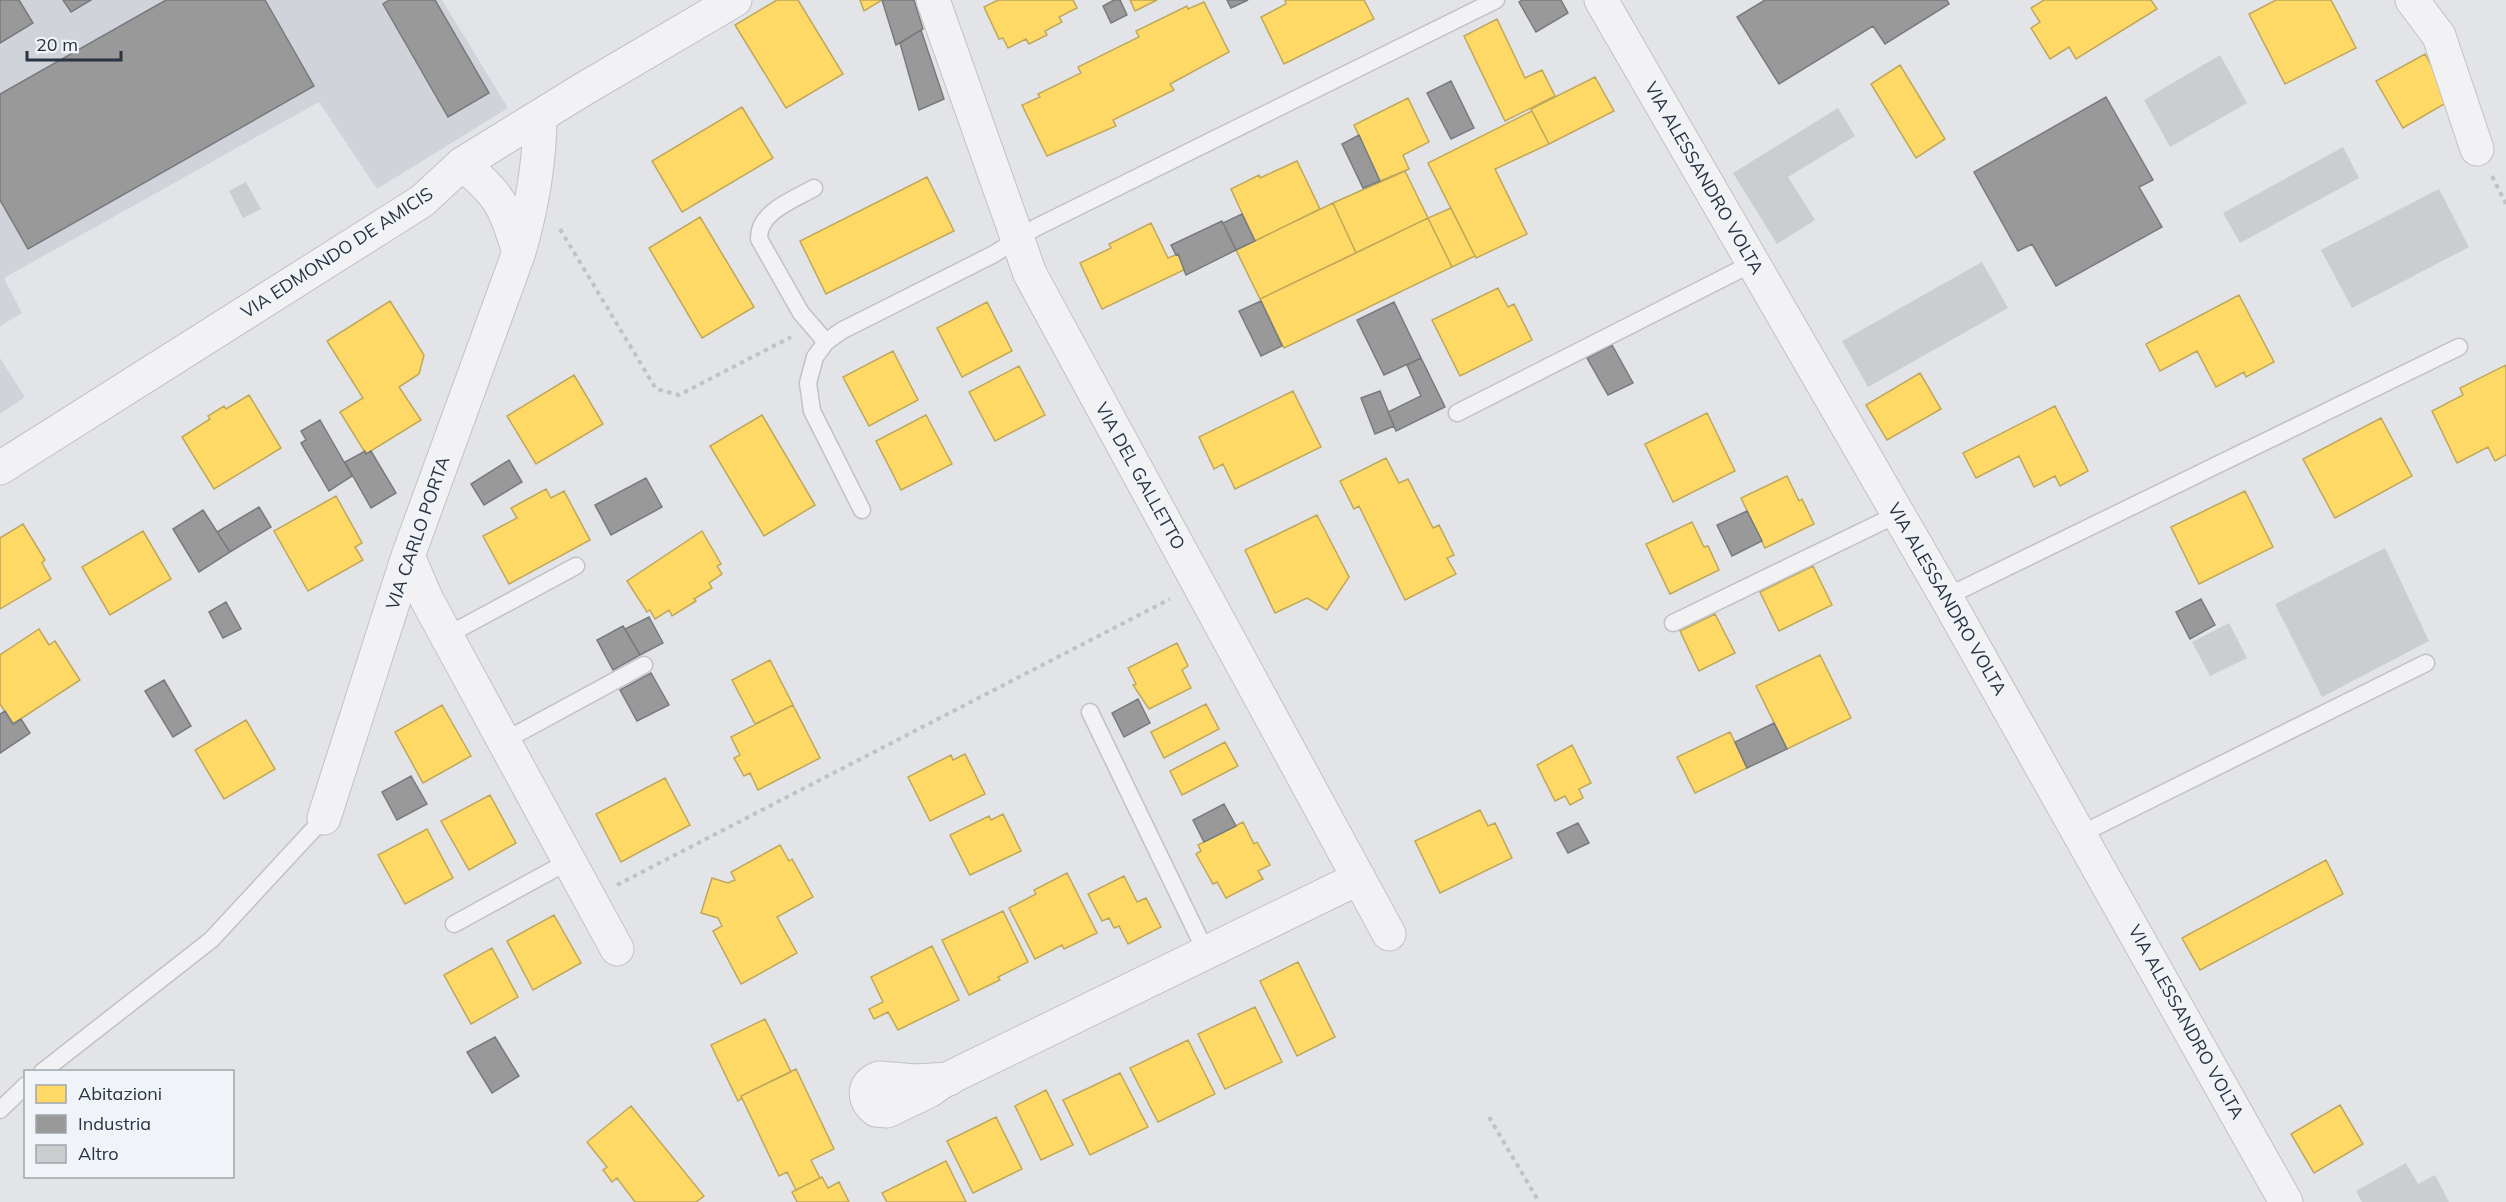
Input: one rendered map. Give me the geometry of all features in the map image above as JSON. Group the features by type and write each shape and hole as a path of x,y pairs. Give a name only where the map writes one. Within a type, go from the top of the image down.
{"street":[{"name":"VIA EDMONDO DE AMICIS","path":"0,468 422,201 462,165 735,0"},
{"name":"VIA DEL GALLETTO","path":"933,0 1030,274 1389,934"},
{"name":"VIA ALESSANDRO VOLTA","path":"1600,0 1946,597 2286,1202"},
{"path":"2412,0 2439,36 2477,149"},
{"name":"VIA CARLO PORTA","path":"324,818 408,556 519,252 532,208 540,143 540,116"},
{"path":"462,165 486,184 504,207 519,252"},
{"path":"408,556 446,636 617,949"},
{"path":"949,1078 1359,878"}],"lane":[{"path":"862,510 810,402 809,374 815,357 826,342 849,327 994,254 1035,228 1496,0"},
{"path":"814,188 768,216 761,224 759,234 760,245 810,327 826,342"},
{"path":"1457,412 1753,263"},
{"path":"1946,597 2459,347"},
{"path":"1673,623 1898,514"},
{"path":"446,636 576,566"},
{"path":"2081,834 2426,663"},
{"path":"504,741 644,665"},
{"path":"1090,712 1206,952"},
{"path":"43,1070 211,940 324,818"},
{"path":"454,924 569,861"},
{"path":"0,1110 24,1087"}],"path":[{"path":"535,187 656,389 679,395 810,327"},
{"path":"590,899 1199,584"},
{"path":"1489,1117 1539,1202"}],"shaded area":[{"path":"0,0 442,0 508,108 377,189 319,102 4,278 22,313 0,326"},
{"path":"0,358 25,397 0,414"}],"building: Abitazioni":[{"path":"777,0 798,0 843,74 786,108 735,25"},
{"path":"860,0 882,0 864,11"},
{"path":"998,0 1073,0 1077,8 1059,17 1062,22 1045,31 1047,35 1029,44 1026,39 1008,48 1003,38 999,39 984,7"},
{"path":"1130,0 1157,0 1135,11"},
{"path":"1287,0 1364,0 1374,19 1284,64 1261,17 1286,4"},
{"path":"2044,0 2151,0 2157,9 2076,59 2069,47 2050,59 2031,28 2040,22 2031,8"},
{"path":"2276,0 2331,0 2356,48 2285,84 2249,14"},
{"path":"1204,2 1229,52 1170,84 1174,90 1113,120 1116,126 1047,156 1022,105 1040,97 1038,94 1081,73 1078,67 1139,37 1136,31 1187,6 1188,9"},
{"path":"1497,19 1525,78 1542,70 1555,96 1505,121 1464,36"},
{"path":"2425,54 2451,100 2403,128 2376,81"},
{"path":"1900,65 1945,139 1916,158 1871,84"},
{"path":"1595,77 1614,111 1549,144 1531,109"},
{"path":"1408,98 1429,142 1403,155 1409,169 1380,181 1354,125"},
{"path":"742,107 773,158 682,212 652,161"},
{"path":"1532,111 1549,144 1495,169 1527,234 1476,258 1428,163"},
{"path":"1297,161 1320,209 1255,241 1231,189 1259,175 1260,178"},
{"path":"1405,171 1428,218 1356,253 1333,203"},
{"path":"927,177 954,231 826,294 800,241"},
{"path":"1333,203 1356,253 1260,299 1236,250"},
{"path":"1451,208 1475,256 1452,267 1428,218"},
{"path":"700,217 754,307 702,338 649,248"},
{"path":"1428,218 1452,267 1284,348 1260,299"},
{"path":"1151,223 1168,258 1178,254 1186,269 1102,309 1080,263 1111,248 1109,244"},
{"path":"1498,288 1508,307 1514,304 1532,340 1460,376 1432,320"},
{"path":"2239,295 2274,362 2246,377 2244,372 2216,387 2197,351 2160,371 2146,344"},
{"path":"390,301 424,355 419,374 399,387 421,420 366,454 340,412 363,398 327,341"},
{"path":"987,302 1012,351 962,377 937,328"},
{"path":"893,351 918,400 869,426 843,377"},
{"path":"2506,365 2506,455 2495,461 2488,447 2457,463 2432,411 2463,395 2460,388"},
{"path":"1019,366 1045,415 995,441 969,392"},
{"path":"1920,373 1941,409 1887,440 1866,405"},
{"path":"574,375 603,424 536,464 507,416"},
{"path":"1293,391 1321,447 1235,489 1223,464 1214,469 1199,437"},
{"path":"249,395 281,448 214,489 182,437 210,419 208,416 224,406 226,409"},
{"path":"2055,406 2088,471 2060,486 2055,476 2034,487 2019,456 1976,478 1963,453"},
{"path":"1707,413 1735,471 1673,502 1645,444"},
{"path":"762,415 815,505 764,536 710,446"},
{"path":"926,415 952,464 901,490 876,441"},
{"path":"2381,418 2412,476 2335,518 2303,459"},
{"path":"1386,458 1399,483 1408,479 1433,528 1439,525 1454,555 1447,558 1456,574 1405,600 1359,506 1354,509 1340,481"},
{"path":"1787,476 1814,524 1765,548 1741,498"},
{"path":"546,489 551,498 564,491 590,540 509,584 483,536 517,518 511,508"},
{"path":"2245,491 2273,547 2199,584 2171,527"},
{"path":"336,496 362,543 355,547 363,560 308,591 274,531"},
{"path":"1317,515 1349,577 1327,610 1307,598 1275,613 1245,550"},
{"path":"1692,522 1704,547 1708,546 1719,570 1670,594 1646,544"},
{"path":"23,524 45,560 42,563 51,579 0,609 0,538"},
{"path":"143,531 171,579 110,615 82,567"},
{"path":"702,531 721,564 717,566 722,574 709,583 712,588 694,599 696,601 672,616 669,610 655,619 650,610 647,612 627,581"},
{"path":"1813,566 1832,605 1779,631 1760,592"},
{"path":"1715,614 1735,653 1699,671 1680,631"},
{"path":"39,629 49,645 55,641 80,680 13,724 0,704 0,655"},
{"path":"1177,643 1188,666 1182,670 1191,688 1149,709 1133,685 1136,684 1128,668"},
{"path":"1820,655 1851,718 1787,749 1756,686"},
{"path":"770,660 793,705 755,724 732,680"},
{"path":"1206,704 1219,729 1164,758 1151,732"},
{"path":"442,705 471,756 423,783 395,732"},
{"path":"793,705 820,758 758,790 750,773 744,776 734,758 740,755 731,737"},
{"path":"246,720 275,769 224,799 195,750"},
{"path":"1730,732 1747,768 1695,793 1677,757"},
{"path":"1225,742 1238,766 1182,795 1170,771"},
{"path":"1572,745 1591,783 1579,789 1583,798 1570,805 1565,796 1555,801 1537,765"},
{"path":"965,754 985,794 930,821 908,777 951,755 953,760"},
{"path":"665,778 690,825 621,862 596,814"},
{"path":"490,795 516,843 469,870 441,821"},
{"path":"1480,810 1488,826 1495,823 1512,858 1440,893 1415,841"},
{"path":"1003,814 1021,851 970,875 950,835 989,816 991,820"},
{"path":"1243,822 1254,844 1257,842 1270,865 1258,871 1263,879 1226,898 1217,882 1213,884 1196,854 1201,851 1198,845"},
{"path":"427,829 453,878 405,904 378,855"},
{"path":"780,845 789,861 792,859 813,897 777,917 797,953 741,984 713,931 722,926 718,918 701,913 712,878 728,883 735,880 731,872"},
{"path":"2326,860 2343,894 2200,970 2182,938"},
{"path":"1067,873 1097,933 1064,949 1062,945 1035,959 1009,908 1036,894 1034,890"},
{"path":"1124,876 1137,902 1146,898 1161,927 1128,944 1119,926 1114,928 1109,918 1102,921 1088,894"},
{"path":"1003,911 1028,962 998,977 1000,980 969,995 942,940"},
{"path":"554,915 581,963 533,990 507,941"},
{"path":"932,946 959,1000 898,1030 888,1012 874,1019 869,1009 883,1002 871,977"},
{"path":"492,948 518,997 471,1024 444,975"},
{"path":"1298,962 1335,1037 1297,1056 1260,981"},
{"path":"1255,1007 1282,1062 1225,1089 1198,1034"},
{"path":"765,1019 791,1072 741,1096 742,1098 738,1101 711,1045"},
{"path":"1188,1040 1215,1094 1158,1122 1130,1068"},
{"path":"796,1069 834,1149 811,1160 820,1178 796,1190 787,1172 779,1176 741,1096"},
{"path":"1120,1073 1148,1127 1090,1155 1063,1100"},
{"path":"1046,1090 1073,1145 1041,1160 1015,1106"},
{"path":"2340,1105 2363,1144 2314,1173 2291,1134"},
{"path":"631,1106 704,1196 696,1202 635,1202 617,1178 612,1182 603,1170 607,1167 587,1142"},
{"path":"996,1117 1022,1169 973,1193 947,1141"},
{"path":"946,1161 966,1202 887,1202 882,1193"},
{"path":"822,1177 828,1188 839,1182 849,1202 797,1202 792,1192"}],"building: Industria":[{"path":"0,0 19,0 33,23 0,43"},
{"path":"63,0 91,0 71,12"},
{"path":"166,0 265,0 314,86 28,249 0,200 0,94"},
{"path":"389,0 435,0 489,93 448,117 383,4"},
{"path":"882,0 914,0 923,29 896,45"},
{"path":"1114,0 1120,0 1127,15 1111,23 1103,6"},
{"path":"1227,0 1248,0 1231,8"},
{"path":"1522,0 1561,0 1568,13 1536,32 1519,2"},
{"path":"1765,0 1947,0 1949,4 1885,44 1873,26 1779,84 1737,17"},
{"path":"921,30 944,99 919,110 900,43"},
{"path":"1451,81 1474,128 1451,139 1427,93"},
{"path":"2106,97 2153,180 2139,187 2162,227 2056,286 2032,244 2018,251 1974,172"},
{"path":"1359,135 1380,181 1363,188 1342,144"},
{"path":"1242,214 1255,241 1236,250 1223,223"},
{"path":"1222,221 1236,250 1186,275 1178,254 1176,255 1171,245"},
{"path":"1261,301 1282,346 1261,356 1239,311"},
{"path":"1394,302 1421,358 1384,375 1357,320"},
{"path":"1612,345 1633,383 1608,395 1587,358"},
{"path":"1421,358 1445,407 1396,431 1388,412 1421,396 1407,365"},
{"path":"1380,391 1394,426 1375,434 1361,398"},
{"path":"320,420 352,476 329,491 301,443 306,440 301,431"},
{"path":"365,451 366,454 371,451 396,493 371,508 345,462"},
{"path":"509,460 522,482 484,505 471,484"},
{"path":"646,478 662,507 611,535 595,505"},
{"path":"259,507 271,527 230,552 217,532"},
{"path":"203,510 230,552 199,572 173,529"},
{"path":"1747,511 1762,541 1732,556 1717,525"},
{"path":"2201,599 2215,625 2190,639 2176,612"},
{"path":"226,602 241,629 223,638 209,612"},
{"path":"649,617 663,643 640,655 625,629"},
{"path":"623,626 640,655 613,670 597,640"},
{"path":"651,673 669,705 637,721 620,690"},
{"path":"164,680 191,726 173,737 145,691"},
{"path":"1138,699 1150,723 1124,737 1112,713"},
{"path":"5,711 13,724 21,719 30,733 0,753 0,714"},
{"path":"1774,723 1787,749 1747,768 1735,742"},
{"path":"411,776 427,804 397,820 382,792"},
{"path":"1224,804 1236,826 1204,842 1193,820"},
{"path":"1578,823 1589,843 1568,853 1557,833"},
{"path":"495,1037 519,1076 492,1093 467,1052"}],"building: Altro":[{"path":"2220,55 2247,103 2170,147 2144,100"},
{"path":"1838,108 1855,136 1788,177 1815,220 1777,244 1733,173"},
{"path":"2343,147 2359,178 2240,243 2223,213"},
{"path":"246,182 261,209 243,218 229,191"},
{"path":"2439,189 2469,247 2352,308 2321,250"},
{"path":"1982,262 2008,308 1868,387 1842,341"},
{"path":"2385,548 2429,641 2322,697 2275,604"},
{"path":"2229,623 2247,658 2210,676 2192,642"},
{"path":"2406,1163 2418,1184 2435,1175 2449,1202 2362,1202 2356,1191"}]}
